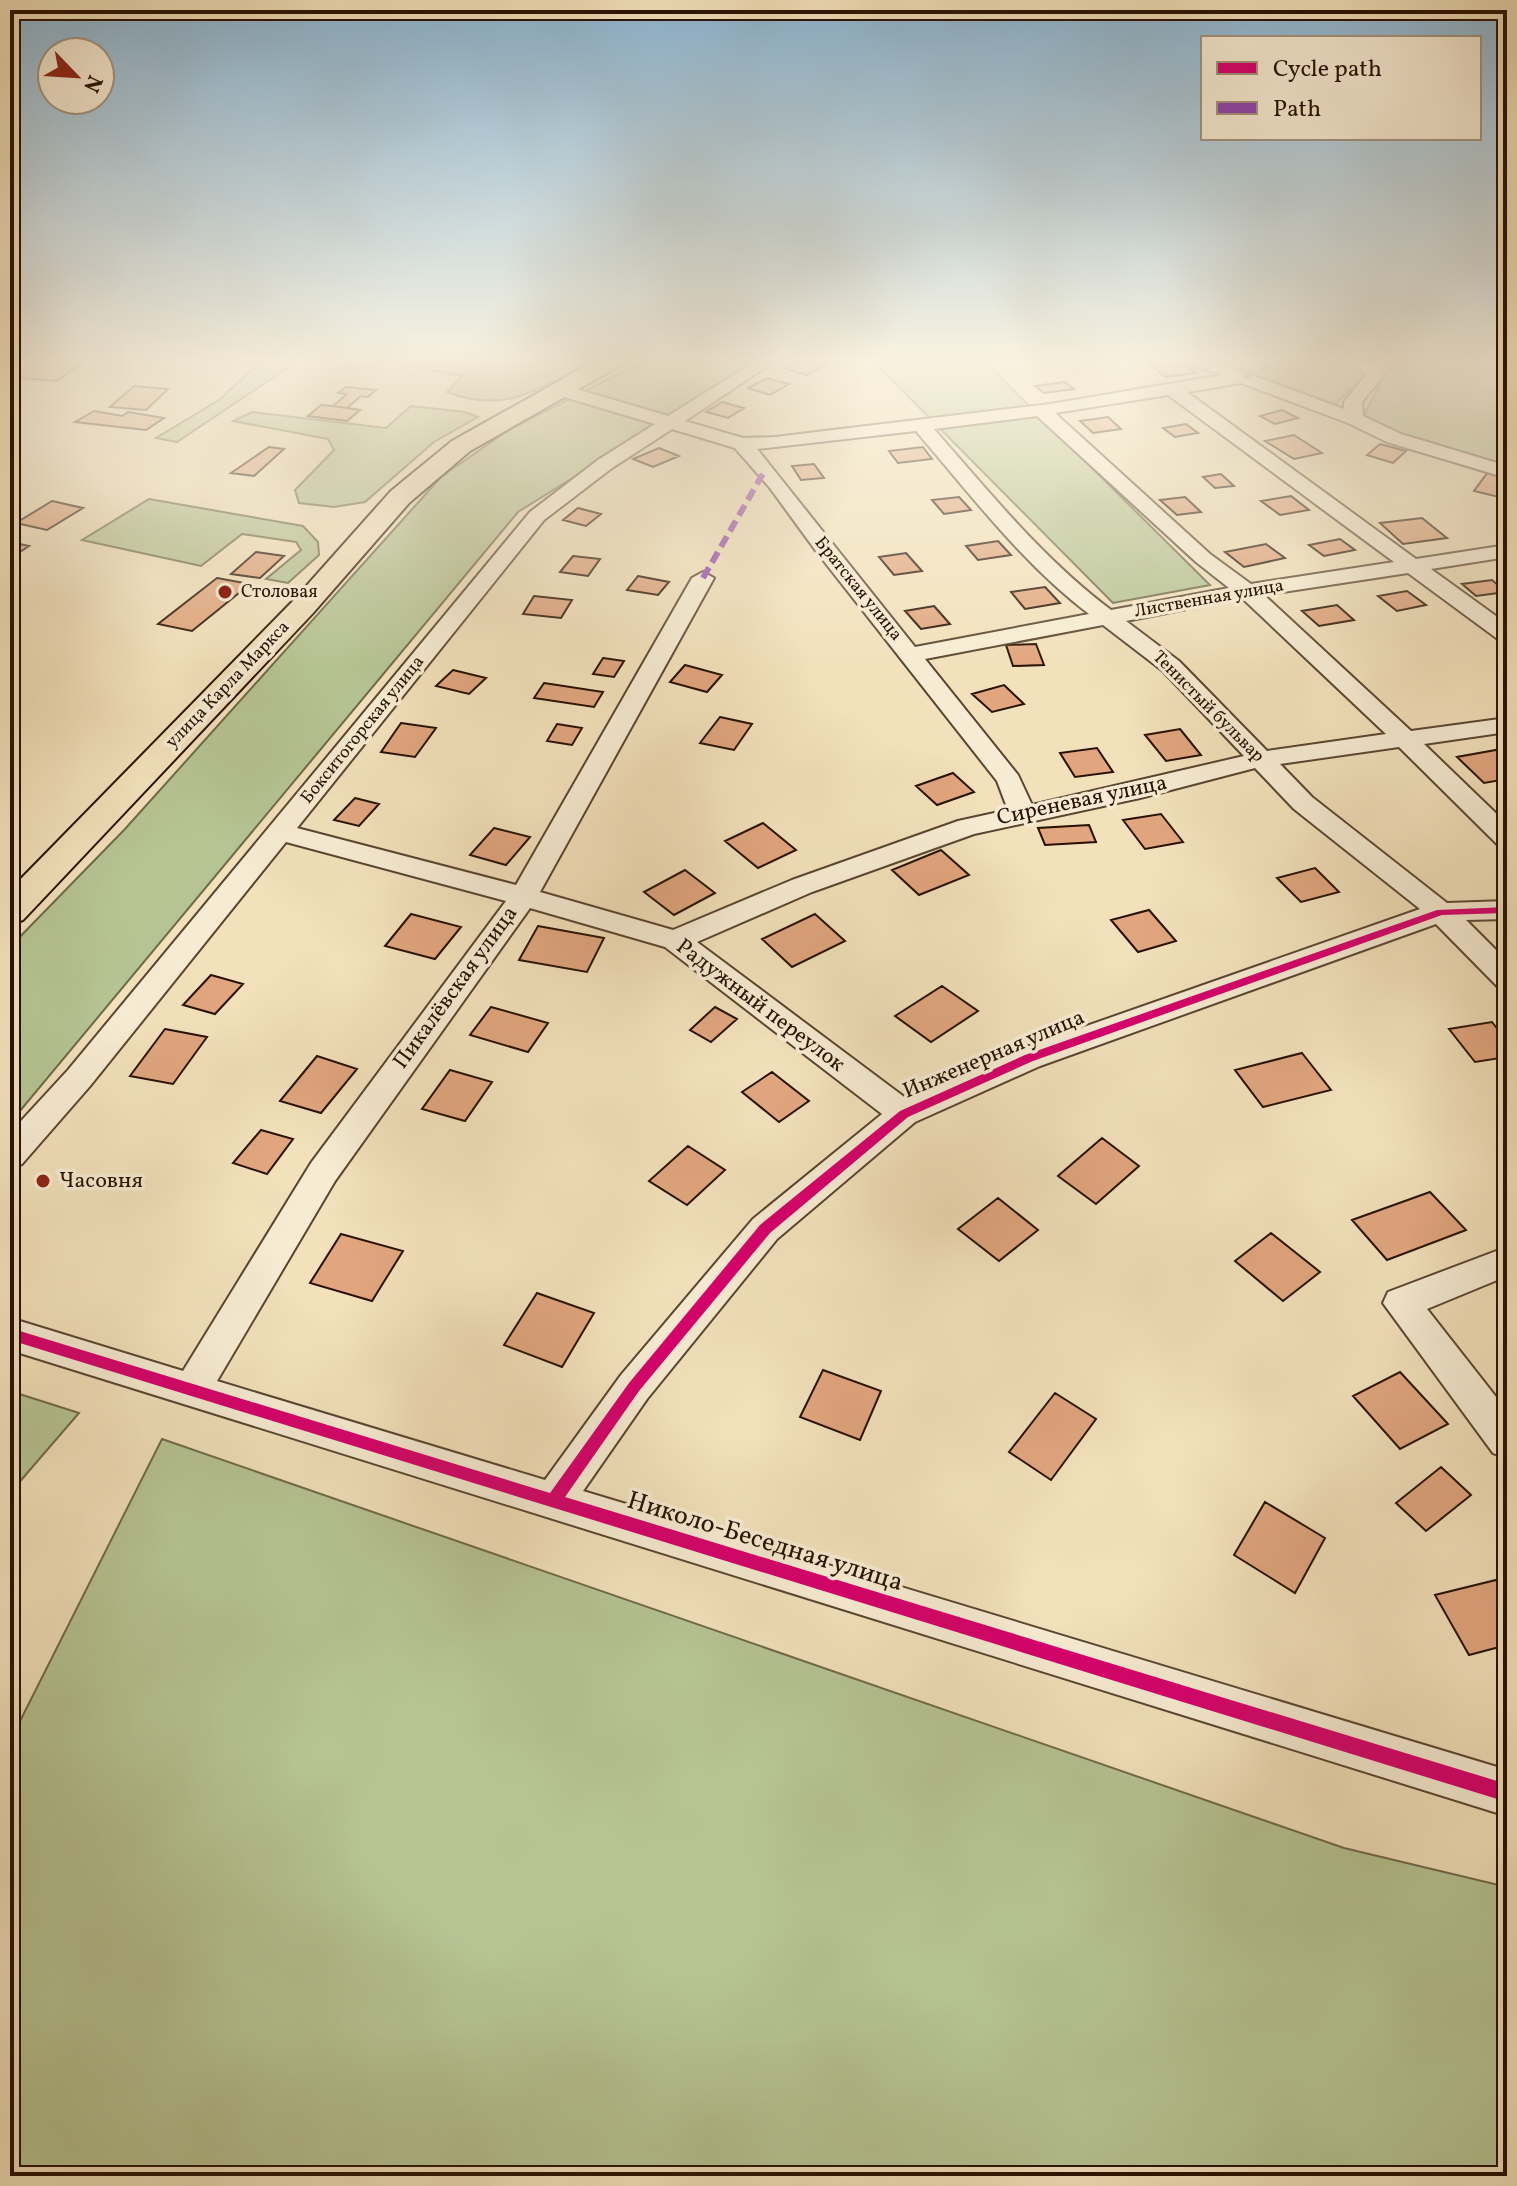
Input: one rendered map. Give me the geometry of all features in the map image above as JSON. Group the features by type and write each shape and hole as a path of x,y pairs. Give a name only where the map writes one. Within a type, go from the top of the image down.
{"main road":[{"name":"улица Карла Маркса","path":"10,912 303,607 400,497 441,463"}],"street":[{"name":"Бокситогорская улица","path":"10,1155 79,1078 537,516 607,463"},
{"name":"Братская улица","path":"759,463 1009,780 1022,813"},
{"name":"Тенистый бульвар","path":"954,463 1072,591 1171,666 1303,803 1441,912 1507,979"},
{"path":"1099,463 1203,558 1247,591 1507,839"},
{"path":"1274,463 1507,635"},
{"path":"1477,463 1507,472"},
{"name":"Лиственная улица","path":"912,655 1247,591 1507,551"},
{"name":"Пикалёвская улица","path":"193,1388 323,1172 523,898 703,578"},
{"name":"Сиреневая улица","path":"675,940 802,886 967,827 1140,790 1261,759 1507,725"},
{"name":"Радужный переулок","path":"280,832 413,865 675,940 904,1114"},
{"name":"Инженерная улица","path":"554,1500 634,1387 765,1229 904,1114 1029,1058 1441,912 1507,910"},
{"path":"1507,1261 1401,1303 1507,1441"},
{"name":"Николо-Беседная улица","path":"10,1334 1507,1793"}],"green space":[{"path":"321,463 410,463 365,502 334,507 299,503 295,490"},
{"path":"461,463 597,463 518,512 10,1123 10,947 125,829 441,477"},
{"path":"974,463 1087,463 1210,585 1113,603"},
{"path":"1489,463 1507,463 1507,468"},
{"path":"149,499 303,526 318,542 319,555 288,583 266,579 301,550 296,542 242,534 201,566 82,540"},
{"path":"10,1391 79,1413 10,1493"},
{"path":"162,1439 1344,1848 1507,1887 1507,2176 10,2176 10,1741"}],"building":[{"path":"246,463 268,463 254,476 231,473"},
{"path":"814,464 824,478 801,480 792,466"},
{"path":"1488,472 1507,477 1507,499 1474,491"},
{"path":"1221,474 1234,486 1215,488 1203,477"},
{"path":"1291,496 1309,510 1280,515 1261,501"},
{"path":"959,497 971,510 944,514 932,500"},
{"path":"1185,497 1201,512 1177,515 1160,500"},
{"path":"52,501 83,508 47,530 16,523"},
{"path":"578,508 601,514 586,526 563,520"},
{"path":"1422,518 1447,538 1403,544 1380,523"},
{"path":"1340,539 1355,550 1324,556 1309,545"},
{"path":"998,541 1011,555 978,560 966,546"},
{"path":"10,542 29,546 12,557"},
{"path":"1266,544 1285,558 1244,567 1225,552"},
{"path":"256,552 284,556 260,578 231,574"},
{"path":"906,553 922,571 894,575 879,557"},
{"path":"573,556 600,559 588,576 560,572"},
{"path":"638,576 669,582 658,595 627,590"},
{"path":"217,578 250,584 192,631 158,624"},
{"path":"1492,580 1506,592 1476,596 1462,584"},
{"path":"1045,587 1060,603 1025,609 1011,592"},
{"path":"1407,591 1426,605 1397,611 1378,596"},
{"path":"534,596 572,600 561,618 523,614"},
{"path":"1337,605 1354,620 1319,626 1302,611"},
{"path":"934,606 950,624 921,629 905,611"},
{"path":"1036,644 1044,665 1013,666 1006,645"},
{"path":"603,658 624,661 614,677 593,674"},
{"path":"685,665 722,675 707,692 670,682"},
{"path":"453,670 486,678 469,694 436,686"},
{"path":"544,683 603,692 594,707 534,698"},
{"path":"1004,685 1024,704 992,712 972,694"},
{"path":"720,717 752,724 734,750 700,743"},
{"path":"401,723 436,728 415,757 381,752"},
{"path":"557,724 582,728 572,745 547,741"},
{"path":"1180,729 1201,755 1166,761 1145,735"},
{"path":"1097,748 1113,772 1075,777 1060,753"},
{"path":"1507,748 1507,779 1484,783 1457,757"},
{"path":"953,773 974,792 937,805 916,786"},
{"path":"355,798 379,804 359,826 334,820"},
{"path":"1161,814 1183,842 1145,849 1123,820"},
{"path":"763,823 796,850 758,868 725,841"},
{"path":"1089,825 1096,842 1045,845 1038,828"},
{"path":"494,828 530,837 506,865 470,855"},
{"path":"941,850 969,875 919,895 892,870"},
{"path":"1315,868 1339,892 1301,902 1277,878"},
{"path":"685,870 715,893 674,915 644,892"},
{"path":"1149,910 1176,941 1138,952 1111,920"},
{"path":"411,914 461,927 435,959 385,946"},
{"path":"815,914 845,941 792,967 762,939"},
{"path":"538,926 604,938 587,972 519,960"},
{"path":"211,975 243,984 215,1014 183,1005"},
{"path":"942,986 978,1011 931,1042 895,1016"},
{"path":"491,1007 548,1023 528,1052 470,1035"},
{"path":"715,1007 737,1019 711,1042 690,1030"},
{"path":"1492,1022 1507,1041 1507,1057 1475,1062 1449,1029"},
{"path":"165,1029 207,1037 173,1084 130,1076"},
{"path":"1302,1053 1331,1090 1263,1107 1235,1070"},
{"path":"317,1056 357,1069 321,1113 280,1101"},
{"path":"450,1070 492,1082 465,1121 422,1109"},
{"path":"772,1072 809,1101 779,1122 742,1092"},
{"path":"261,1130 293,1139 267,1174 233,1163"},
{"path":"1102,1138 1139,1166 1096,1204 1058,1176"},
{"path":"688,1146 725,1170 687,1205 649,1181"},
{"path":"1430,1192 1466,1230 1387,1260 1352,1220"},
{"path":"998,1198 1038,1230 999,1261 958,1229"},
{"path":"1271,1233 1320,1272 1283,1301 1235,1261"},
{"path":"341,1234 403,1251 372,1301 310,1283"},
{"path":"537,1293 594,1313 562,1367 504,1345"},
{"path":"823,1370 881,1391 860,1440 800,1417"},
{"path":"1400,1372 1448,1424 1400,1449 1353,1396"},
{"path":"1055,1393 1096,1419 1051,1480 1009,1452"},
{"path":"1441,1467 1471,1495 1426,1531 1396,1503"},
{"path":"1265,1502 1325,1538 1295,1593 1234,1555"},
{"path":"1496,1580 1507,1597 1507,1645 1469,1655 1435,1595"}],"marked path":[{"path":"703,578 765,470"}],"cycle path":[{"path":"554,1500 634,1387 765,1229 904,1114 1029,1058 1441,912 1507,910"},
{"path":"10,1334 1507,1793"}],"place":[{"name":"Столовая","path":"225,592"},
{"name":"Часовня","path":"43,1181"}]}
